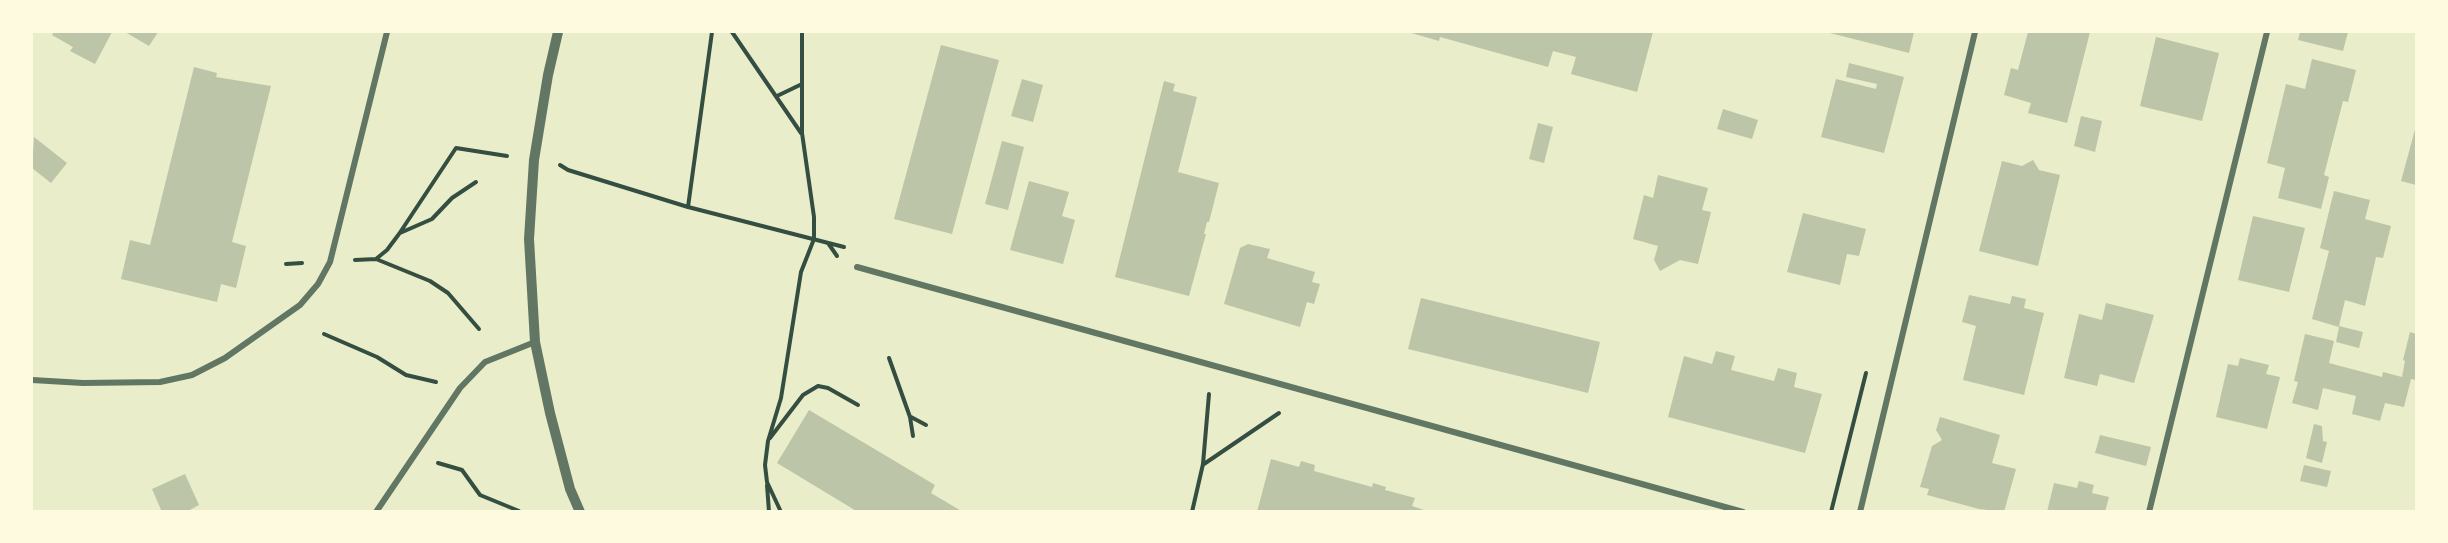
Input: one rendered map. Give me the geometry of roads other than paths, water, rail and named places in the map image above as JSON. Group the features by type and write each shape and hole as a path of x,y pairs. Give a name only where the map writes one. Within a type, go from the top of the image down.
{"street":[{"path":"32,380 83,383 160,382 192,375 225,358 300,305 318,284 330,262 387,32"},
{"path":"558,32 548,75 534,160 529,239 535,342 552,424 570,489 580,512"},
{"path":"1860,512 1975,32"},
{"path":"2149,512 2267,32"},
{"path":"857,267 1743,512"},
{"path":"376,512 460,388 485,362 535,342"}]}
